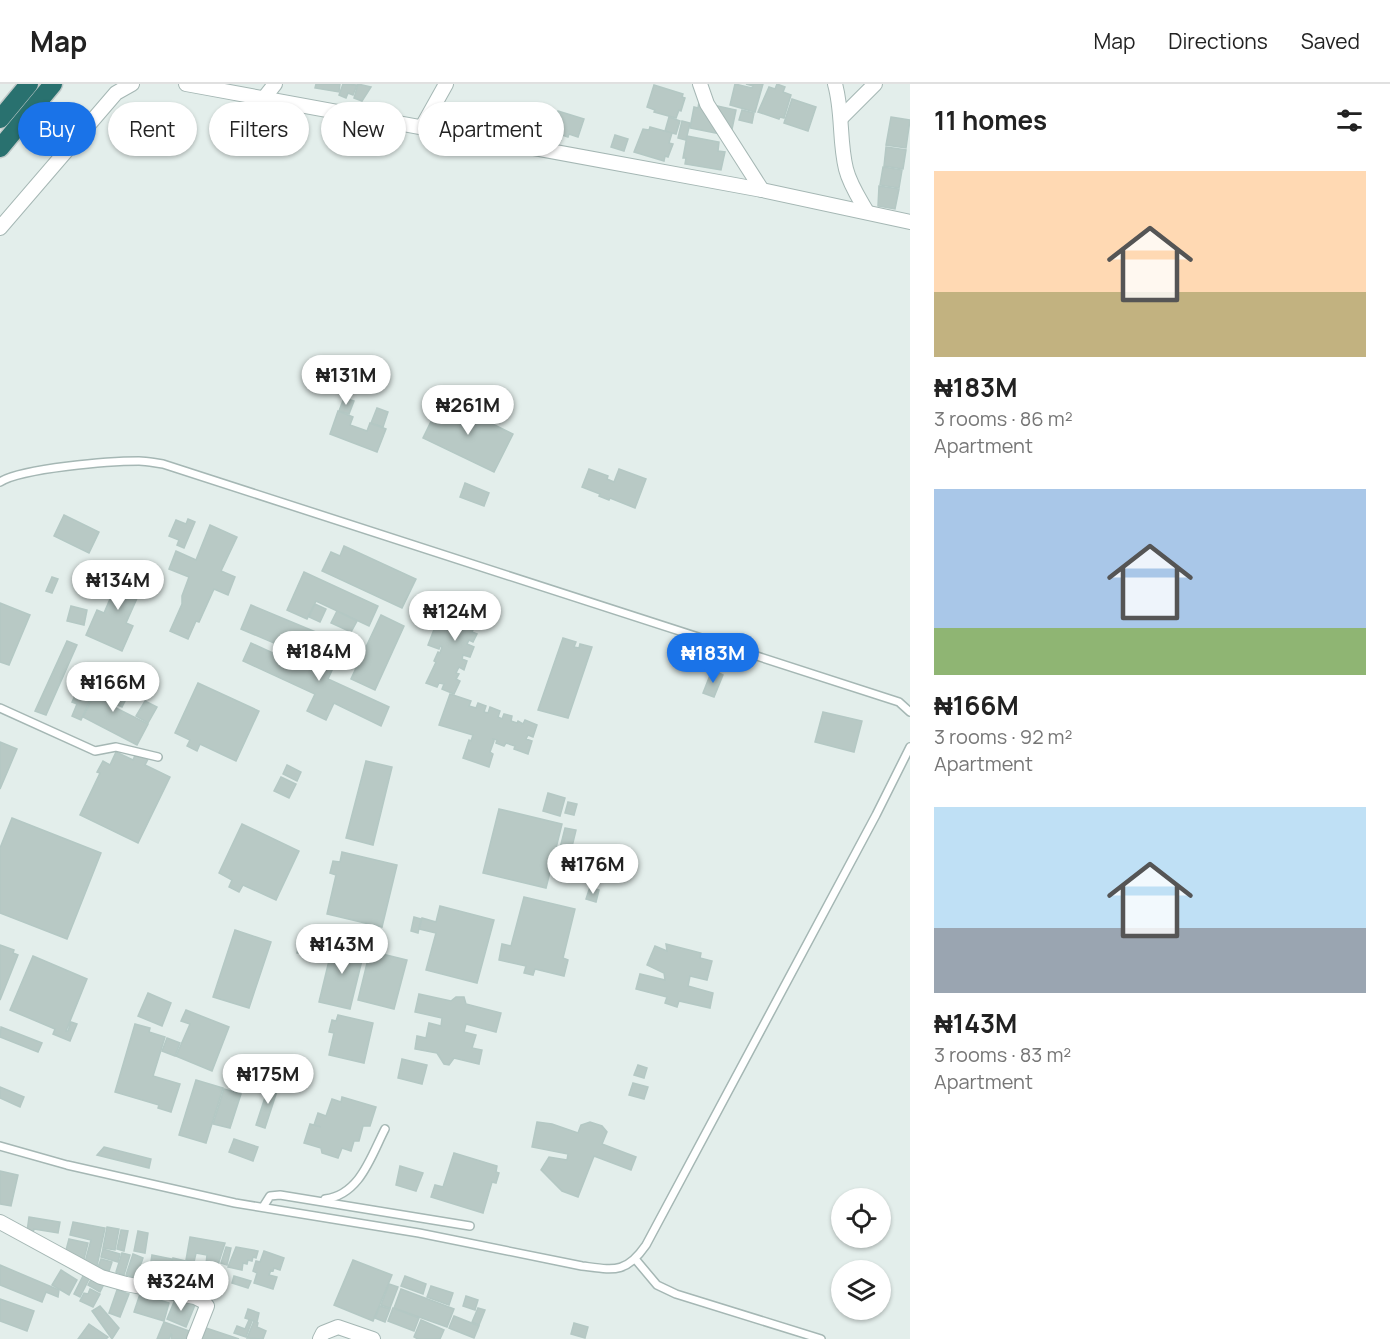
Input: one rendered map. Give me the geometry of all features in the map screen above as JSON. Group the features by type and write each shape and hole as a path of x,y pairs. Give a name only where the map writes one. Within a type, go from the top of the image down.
{"highway":[{"path":"0,119 29,84"},
{"path":"0,148 53,84"}],"street":[{"path":"0,228 116,93 132,84"},
{"path":"186,84 418,127"},
{"path":"264,98 275,84"},
{"path":"436,102 446,84"},
{"path":"700,84 707,104 762,190"},
{"path":"835,84 840,101 842,148 846,171 867,212"},
{"path":"841,118 875,84"},
{"path":"564,154 762,190 910,222"},
{"path":"0,1222 101,1277 195,1297 203,1301 207,1306 194,1339"},
{"path":"320,1339 323,1333 338,1327 373,1339"}],"lane":[{"path":"0,482 6,478 32,472 87,465 141,461 163,464 899,702 910,712"},
{"path":"0,708 95,751 116,747 158,757"},
{"path":"0,1146 67,1166 262,1207 419,1233 582,1266 624,1267 636,1260 646,1245 876,815 910,747"},
{"path":"317,1200 336,1198 347,1192 358,1181 385,1129"},
{"path":"262,1207 270,1196 274,1195 470,1226"},
{"path":"636,1260 657,1285 676,1294 821,1339"}],"building":[{"path":"316,84 340,84 339,92 315,88"},
{"path":"343,84 357,85 353,95 348,93 346,98 339,95"},
{"path":"358,84 371,87 362,101 354,98"},
{"path":"735,84 752,88 753,86 746,84 763,84 755,112 730,105"},
{"path":"777,84 785,87 783,92 791,95 784,118 779,119 758,112 769,87 775,89"},
{"path":"654,85 683,94 682,97 685,98 676,118 654,112 655,110 647,107"},
{"path":"792,99 816,107 808,131 784,123"},
{"path":"699,102 736,110 732,129 722,127 721,134 690,128 694,107 698,108"},
{"path":"742,110 754,113 752,123 739,120"},
{"path":"564,113 584,119 578,137 569,134 568,137 564,136"},
{"path":"669,117 680,121 676,134 665,131"},
{"path":"891,117 910,120 906,148 886,145"},
{"path":"682,121 690,123 686,140 678,138"},
{"path":"650,127 672,133 669,143 673,144 664,161 634,152 643,129 649,130"},
{"path":"615,135 628,139 624,151 611,147"},
{"path":"687,136 719,142 718,151 725,152 721,170 685,164 686,158 683,158"},
{"path":"886,147 906,150 903,169 884,166"},
{"path":"883,167 902,170 899,188 880,185"},
{"path":"879,186 899,189 895,209 878,206"},
{"path":"344,398 354,401 349,414 339,411"},
{"path":"442,399 513,434 494,472 423,438"},
{"path":"377,408 388,412 383,427 371,423"},
{"path":"338,411 353,417 350,425 367,431 370,423 386,429 377,452 330,434"},
{"path":"589,469 608,476 607,479 614,482 619,469 646,479 635,508 610,498 609,500 582,487"},
{"path":"465,483 489,493 484,506 460,497"},
{"path":"64,515 99,532 89,553 54,536"},
{"path":"188,519 195,522 184,548 177,545 179,540 169,536 176,520 186,524"},
{"path":"210,525 237,537 221,571 235,577 228,595 214,589 199,622 196,621 188,639 170,631 182,604 182,596 189,577 169,569 176,551 196,560"},
{"path":"344,546 416,579 402,608 322,571 331,552 340,556"},
{"path":"124,566 147,576 126,623 133,626 122,651 86,635 97,610 104,613"},
{"path":"304,572 378,606 369,626 316,601 307,619 287,610"},
{"path":"52,577 58,579 52,593 46,591"},
{"path":"458,596 488,608 480,628 475,626 472,632 477,634 473,642 469,640 467,644 474,647 470,657 463,655 462,659 467,661 464,670 459,667 456,673 459,674 456,679 460,681 454,694 442,689 444,684 439,683 437,687 426,683 442,647 440,646 439,649 428,645 435,627 438,629 446,610 451,612"},
{"path":"0,603 30,615 9,665 0,662"},
{"path":"315,604 326,609 320,622 309,617"},
{"path":"251,605 318,633 307,657 241,629"},
{"path":"71,606 87,610 84,625 67,621"},
{"path":"337,611 357,621 351,632 331,623"},
{"path":"381,615 404,626 375,690 351,679"},
{"path":"331,637 344,644 328,679 389,707 381,726 334,703 326,720 307,711 315,694 243,661 251,643 310,670 321,646 326,649"},
{"path":"563,638 576,642 574,647 579,648 580,644 592,647 568,718 538,710"},
{"path":"67,641 77,645 46,715 35,711"},
{"path":"712,670 723,675 714,697 703,693"},
{"path":"104,674 122,682 110,705 148,724 137,745 83,717"},
{"path":"198,683 259,711 236,761 200,744 197,751 187,746 190,740 175,733"},
{"path":"122,685 131,689 122,707 113,703"},
{"path":"77,691 82,693 84,691 92,695 81,720 72,716 77,704 72,702"},
{"path":"450,694 471,701 469,706 476,708 478,703 486,706 484,712 488,713 490,707 500,711 498,717 502,719 504,714 512,716 511,721 517,723 518,721 523,724 525,720 537,725 533,737 528,735 526,739 532,741 528,754 514,749 515,746 496,743 497,740 493,739 490,752 493,754 489,767 463,758 473,735 439,725"},
{"path":"145,701 157,707 148,723 136,716"},
{"path":"823,712 862,721 854,752 815,742"},
{"path":"0,742 17,749 0,789"},
{"path":"116,752 133,760 136,753 148,759 145,765 170,777 138,843 80,815 100,773 97,772 103,761 110,765"},
{"path":"366,761 392,767 373,845 346,838"},
{"path":"287,765 301,772 297,781 283,774"},
{"path":"281,777 296,784 289,798 274,791"},
{"path":"548,793 565,798 560,816 543,811"},
{"path":"568,802 577,804 574,815 565,813"},
{"path":"499,809 562,824 546,888 483,873"},
{"path":"12,818 101,853 67,939 0,913 0,848"},
{"path":"242,824 299,851 276,900 243,885 239,892 229,887 232,880 219,873"},
{"path":"565,828 576,830 570,855 559,852"},
{"path":"342,852 397,865 382,927 327,914 336,875 330,873 333,861 340,862"},
{"path":"590,887 599,890 596,902 586,899"},
{"path":"524,897 575,909 563,958 568,960 564,976 535,969 533,975 524,973 526,966 499,960 502,944 511,946"},
{"path":"440,906 494,920 477,983 426,970 436,933 419,929 422,918 436,922"},
{"path":"414,917 421,919 418,933 411,931"},
{"path":"235,930 271,942 249,1008 213,997"},
{"path":"302,932 323,936 318,957 297,953"},
{"path":"334,940 365,948 350,1009 319,1002"},
{"path":"666,944 701,953 700,958 712,961 707,980 690,976 688,986 713,993 710,1008 679,1001 677,1007 665,1003 667,997 636,989 640,974 665,980 664,973 647,965 655,946 667,951"},
{"path":"0,945 14,950 13,953 18,955 0,1000"},
{"path":"370,951 407,960 394,1009 358,1000"},
{"path":"33,956 87,979 66,1031 71,1022 77,1024 70,1041 53,1034 55,1029 10,1010"},
{"path":"148,993 171,1003 162,1026 138,1016"},
{"path":"419,994 451,1001 456,997 464,997 466,1004 501,1013 496,1032 466,1024 464,1032 476,1035 472,1048 482,1050 479,1064 454,1058 449,1065 444,1064 437,1053 415,1049 417,1036 426,1038 429,1023 441,1026 442,1018 415,1012"},
{"path":"186,1010 229,1027 212,1071 176,1056 190,1024 181,1021"},
{"path":"338,1015 373,1023 364,1063 329,1055 334,1033 329,1032 332,1020 336,1021"},
{"path":"135,1024 150,1028 149,1032 165,1037 153,1076 180,1084 171,1112 158,1108 159,1105 115,1092"},
{"path":"1,1027 42,1043 38,1052 0,1037"},
{"path":"167,1038 180,1043 175,1056 162,1051"},
{"path":"402,1059 427,1065 422,1084 398,1078"},
{"path":"638,1065 647,1068 644,1078 634,1075"},
{"path":"196,1080 223,1088 206,1143 179,1135"},
{"path":"270,1082 279,1085 265,1128 256,1125"},
{"path":"633,1083 648,1087 644,1099 629,1095"},
{"path":"0,1087 24,1097 20,1107 0,1098"},
{"path":"224,1089 241,1094 230,1128 213,1124"},
{"path":"342,1097 376,1107 370,1126 363,1126 359,1141 354,1141 351,1151 342,1148 338,1158 322,1153 321,1148 304,1143 310,1124 321,1127 314,1125 318,1113 326,1116 332,1099 341,1102"},
{"path":"537,1122 552,1124 578,1133 581,1125 590,1122 602,1126 607,1132 602,1144 636,1157 631,1170 594,1156 578,1197 562,1191 541,1170 549,1157 567,1160 568,1154 532,1147"},
{"path":"234,1139 258,1147 253,1161 229,1152"},
{"path":"104,1147 151,1159 149,1168 97,1155"},
{"path":"454,1153 497,1166 496,1172 499,1173 496,1183 492,1182 483,1213 431,1197 435,1185 443,1187"},
{"path":"400,1166 423,1173 416,1191 396,1185"},
{"path":"0,1171 18,1175 11,1206 0,1204"},
{"path":"29,1217 60,1222 58,1233 34,1229 33,1233 27,1232"},
{"path":"73,1222 105,1228 97,1266 85,1262 91,1240 70,1235"},
{"path":"107,1227 119,1229 115,1250 103,1248"},
{"path":"121,1230 128,1231 124,1251 117,1249"},
{"path":"138,1231 148,1233 145,1253 134,1251"},
{"path":"190,1237 225,1243 218,1265 206,1264 207,1255 196,1253 194,1262 186,1260"},
{"path":"69,1239 88,1243 84,1259 65,1254"},
{"path":"226,1247 231,1248 227,1265 221,1263"},
{"path":"236,1247 258,1251 256,1258 253,1257 252,1261 248,1260 247,1264 243,1263 242,1270 228,1267"},
{"path":"103,1249 120,1254 118,1262 101,1257"},
{"path":"264,1251 284,1258 280,1270 274,1268 269,1275 277,1277 273,1289 254,1283 257,1273 253,1271 256,1261 260,1262"},
{"path":"122,1253 130,1255 124,1275 116,1272"},
{"path":"133,1254 143,1258 136,1278 126,1275"},
{"path":"152,1255 172,1259 167,1274 159,1273 162,1263 158,1270 150,1268"},
{"path":"173,1258 186,1261 181,1273 170,1271"},
{"path":"101,1259 112,1262 109,1271 98,1267"},
{"path":"353,1260 392,1275 373,1321 334,1305"},
{"path":"188,1261 214,1269 211,1278 185,1270"},
{"path":"0,1265 59,1290 58,1297 46,1292 42,1302 0,1285"},
{"path":"61,1270 77,1280 69,1295 52,1285"},
{"path":"168,1271 178,1273 176,1285 165,1283"},
{"path":"85,1272 91,1275 80,1297 74,1294"},
{"path":"183,1272 201,1278 196,1291 178,1284"},
{"path":"148,1273 165,1276 164,1284 146,1281"},
{"path":"93,1276 105,1282 100,1292 88,1285"},
{"path":"234,1276 251,1281 248,1288 232,1283"},
{"path":"405,1276 426,1284 423,1294 401,1286"},
{"path":"389,1284 398,1287 390,1308 381,1305"},
{"path":"431,1286 453,1293 449,1305 427,1297"},
{"path":"90,1289 100,1294 93,1307 80,1301 84,1293 88,1294"},
{"path":"401,1289 454,1309 447,1327 394,1308"},
{"path":"117,1290 129,1294 120,1317 109,1313"},
{"path":"140,1294 169,1303 164,1321 134,1312"},
{"path":"466,1296 478,1300 475,1310 463,1306"},
{"path":"176,1297 195,1305 186,1327 167,1319"},
{"path":"0,1299 34,1311 27,1331 0,1321"},
{"path":"100,1306 119,1328 112,1339 92,1311"},
{"path":"380,1306 390,1309 385,1322 375,1318"},
{"path":"393,1308 419,1318 414,1331 388,1321"},
{"path":"478,1308 485,1310 479,1325 472,1322"},
{"path":"248,1309 259,1313 257,1322 245,1318"},
{"path":"454,1316 479,1326 474,1338 449,1328"},
{"path":"249,1320 252,1321 246,1337 234,1333 237,1326 245,1329"},
{"path":"421,1320 444,1330 440,1339 414,1337"},
{"path":"254,1321 258,1323 257,1327 266,1331 263,1339 247,1338"},
{"path":"164,1322 189,1331 186,1339 171,1339 171,1334 169,1339 157,1339"},
{"path":"574,1323 588,1327 585,1338 571,1334"},
{"path":"89,1324 108,1337 106,1339 78,1339"},
{"path":"206,1328 239,1339 202,1339"}]}
